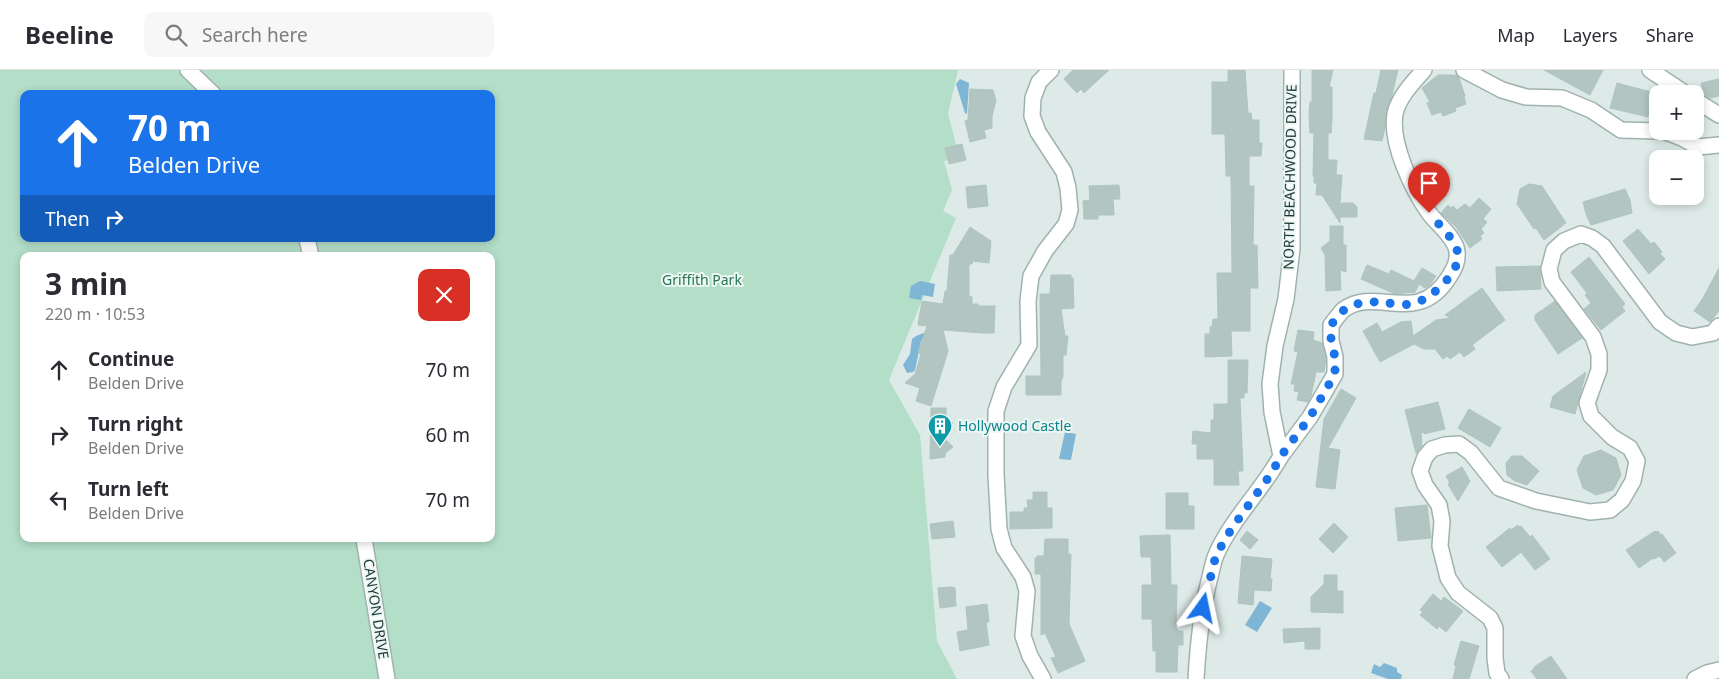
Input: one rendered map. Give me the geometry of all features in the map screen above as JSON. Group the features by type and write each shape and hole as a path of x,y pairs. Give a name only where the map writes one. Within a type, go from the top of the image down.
{"street":[{"path":"188,70 209,90"},
{"path":"1043,679 1030,656 1023,636 1027,591 1023,577 1004,548 999,529 996,475 996,411 1004,387 1029,346 1028,301 1031,276 1045,251 1066,224 1070,210 1064,172 1038,132 1032,116 1033,98 1040,82 1052,70"},
{"name":"NORTH BEACHWOOD DRIVE","path":"1281,456 1272,412 1270,384 1275,346 1286,298 1292,248 1292,70"},
{"path":"1196,679 1198,635 1216,555 1232,528 1271,474 1281,456 1310,417 1335,374 1331,325 1344,310 1360,303 1377,301 1414,304 1435,293 1448,279 1457,262 1457,251 1449,236 1429,213 1414,187 1395,138 1395,113 1407,89 1424,70"},
{"path":"1464,70 1502,90 1526,97 1562,98 1591,110 1621,130 1649,131"},
{"path":"1650,70 1672,85"},
{"path":"1704,106 1719,115"},
{"path":"1686,140 1698,147 1719,145"},
{"path":"1501,679 1497,673 1495,658 1495,628 1490,618 1458,593 1448,578 1440,546 1442,521 1439,505 1425,485 1420,471 1425,457 1432,449 1445,445 1459,444 1470,453 1499,488 1536,501 1590,512 1610,510 1622,500 1633,481 1637,461 1630,448 1612,437 1591,416 1588,403 1599,370 1599,354 1593,337 1552,282 1549,269 1554,250 1564,241 1581,234 1592,238 1603,246 1660,322 1676,333 1692,337 1713,333 1719,326"},
{"name":"CANYON DRIVE","path":"364,542 387,679"},
{"path":"1695,679 1719,670"}],"green space":[{"name":"Griffith Park","path":"0,70 958,70 948,114 959,156 944,161 952,190 943,211 956,218 889,380 920,435 937,641 957,679 0,679"}],"water":[{"path":"960,79 969,83 967,114 965,113 956,84"},
{"path":"920,281 935,284 933,297 922,295 921,300 909,298 911,286"},
{"path":"929,331 921,341 915,370 907,373 903,365 910,354 912,339"},
{"path":"1065,432 1076,434 1071,460 1059,459"},
{"path":"1260,601 1272,608 1257,632 1245,625"},
{"path":"1384,663 1397,668 1397,672 1402,675 1401,679 1388,679 1371,673 1374,664 1380,667"}],"building":[{"path":"1073,70 1109,70 1084,93 1081,89 1077,93 1064,79"},
{"path":"1228,70 1245,70 1248,113 1251,113 1252,120 1259,120 1259,143 1262,143 1261,156 1249,156 1249,186 1254,186 1253,245 1257,245 1258,288 1250,288 1250,331 1231,331 1232,356 1205,357 1205,334 1210,334 1213,319 1218,319 1217,273 1232,273 1231,176 1226,176 1225,134 1212,134 1212,82 1228,82"},
{"path":"1312,70 1333,70 1329,87 1332,87 1332,120 1331,133 1328,133 1328,160 1337,160 1336,175 1342,175 1340,203 1353,203 1357,207 1357,217 1340,217 1340,223 1322,195 1316,195 1317,183 1314,183 1313,176 1314,133 1310,133 1309,114 1310,102 1312,102"},
{"path":"1381,70 1398,70 1386,112 1382,141 1364,139 1374,93 1376,93"},
{"path":"1544,70 1603,70 1590,95"},
{"path":"1438,75 1456,75 1459,78 1466,104 1455,108 1456,111 1443,116 1441,112 1432,115 1427,103 1430,102 1422,88"},
{"path":"1719,79 1719,96 1710,98 1704,94 1704,85 1701,83"},
{"path":"1617,83 1649,91 1648,117 1610,108"},
{"path":"970,89 993,90 996,101 992,116 992,128 984,130 986,138 970,142 965,121 968,120"},
{"path":"962,144 966,160 949,164 945,148"},
{"path":"1529,184 1542,186 1566,223 1544,240 1517,204 1520,189"},
{"path":"986,185 988,206 968,208 966,187"},
{"path":"1119,185 1120,199 1113,199 1114,215 1098,215 1098,219 1084,219 1083,201 1090,200 1089,186"},
{"path":"1625,189 1630,200 1632,213 1591,225 1583,202"},
{"path":"1479,198 1491,209 1483,219 1487,222 1481,229 1484,233 1480,236 1482,239 1470,248 1456,227 1441,213 1448,205 1451,208 1453,206 1457,210 1465,204 1470,208"},
{"path":"1330,226 1343,226 1343,245 1346,245 1346,272 1340,270 1341,290 1326,291 1325,255 1321,248 1330,241"},
{"path":"970,227 991,241 989,263 973,261 972,264 969,264 969,296 972,297 972,304 995,306 994,333 943,330 948,351 931,406 916,401 920,388 905,383 915,374 921,354 918,353 927,326 918,325 922,301 943,304 945,291 947,291 950,255 953,255"},
{"path":"1638,229 1651,244 1654,242 1665,259 1649,274 1623,241"},
{"path":"1589,257 1625,304 1622,307 1625,311 1601,330 1584,309 1591,303 1585,295 1587,293 1571,272"},
{"path":"1367,265 1389,274 1391,270 1414,281 1422,268 1436,276 1430,285 1425,288 1419,284 1415,292 1395,294 1361,279"},
{"path":"1540,266 1541,289 1497,291 1496,267"},
{"path":"1719,268 1719,311 1710,322 1694,311"},
{"path":"1051,275 1071,275 1071,278 1073,278 1074,308 1061,309 1065,336 1068,336 1066,355 1063,355 1061,395 1026,395 1026,376 1041,376 1040,294 1050,294"},
{"path":"1482,288 1505,320 1472,345 1475,349 1464,357 1460,352 1450,359 1447,356 1443,359 1435,349 1424,349 1414,344 1380,362 1363,331 1377,323 1382,332 1401,322 1411,321 1413,336 1436,320 1451,318 1445,315"},
{"path":"1555,301 1582,338 1558,354 1535,320 1535,315"},
{"path":"1298,330 1314,332 1313,340 1322,343 1326,358 1324,372 1316,372 1308,402 1297,400 1299,392 1294,391 1295,384 1291,384 1298,352 1294,351"},
{"path":"1228,360 1248,360 1247,393 1244,393 1244,398 1240,398 1243,471 1238,471 1239,485 1214,485 1214,459 1197,459 1197,444 1192,444 1193,431 1211,433 1211,420 1214,420 1214,404 1228,404"},
{"path":"1586,372 1575,414 1550,407 1553,396"},
{"path":"1341,389 1356,398 1328,448 1340,450 1335,489 1316,487 1324,419"},
{"path":"1438,402 1445,429 1421,433 1422,446 1416,453 1405,410"},
{"name":"Hollywood Castle","path":"931,408 946,408 946,416 953,423 941,435 953,447 945,453 945,457 930,459"},
{"path":"1469,409 1501,428 1490,447 1458,428"},
{"path":"1601,450 1616,458 1621,475 1613,490 1596,495 1583,488 1577,470 1584,456"},
{"path":"1512,456 1522,456 1539,471 1527,485 1515,481 1507,475 1506,463"},
{"path":"1462,467 1470,481 1458,501 1448,484 1450,483 1446,476"},
{"path":"1033,492 1047,492 1047,508 1052,508 1052,528 1010,529 1010,512 1024,512 1024,508 1028,508 1027,500 1033,500"},
{"path":"1166,493 1188,493 1188,506 1194,506 1194,529 1166,529"},
{"path":"1427,505 1431,538 1398,541 1395,508"},
{"path":"953,521 955,537 932,539 930,524"},
{"path":"1334,523 1348,537 1333,553 1319,539"},
{"path":"1518,525 1530,537 1532,535 1550,559 1535,570 1521,552 1502,567 1486,547 1510,528 1511,530"},
{"path":"1247,531 1258,540 1250,549 1240,540"},
{"path":"1655,531 1662,534 1676,553 1664,562 1660,556 1653,558 1639,568 1626,550"},
{"path":"1170,535 1171,585 1177,585 1176,629 1183,631 1183,645 1178,645 1177,672 1156,672 1156,651 1153,651 1152,619 1142,619 1142,585 1152,585 1151,557 1141,557 1140,536"},
{"path":"1045,539 1068,539 1068,554 1071,554 1069,624 1085,661 1058,673 1051,658 1056,657 1045,633 1041,635 1041,574 1035,574 1035,558 1037,556 1044,556"},
{"path":"1242,556 1272,559 1271,591 1254,590 1253,605 1238,603"},
{"path":"1324,575 1337,575 1337,591 1343,591 1343,613 1311,612 1311,597 1324,584"},
{"path":"938,588 955,588 956,606 940,608"},
{"path":"1433,594 1441,601 1444,597 1463,611 1446,632 1439,626 1437,629 1420,615 1423,612 1420,610"},
{"path":"987,604 989,622 986,622 989,645 960,651 957,632 968,630 966,607"},
{"path":"1320,628 1320,649 1305,649 1305,641 1284,643 1283,629"},
{"path":"1461,641 1479,646 1469,679 1453,679 1456,666 1454,665"},
{"path":"1551,656 1567,679 1537,679 1531,671"}],"place":[{"name":"Hollywood Castle","path":"940,447"}],"route":[{"path":"1203,608 1216,555 1232,528 1271,474 1281,456 1310,417 1335,374 1331,325 1344,310 1360,303 1377,301 1414,304 1435,293 1448,279 1457,262 1457,251 1449,236 1429,213"}]}
